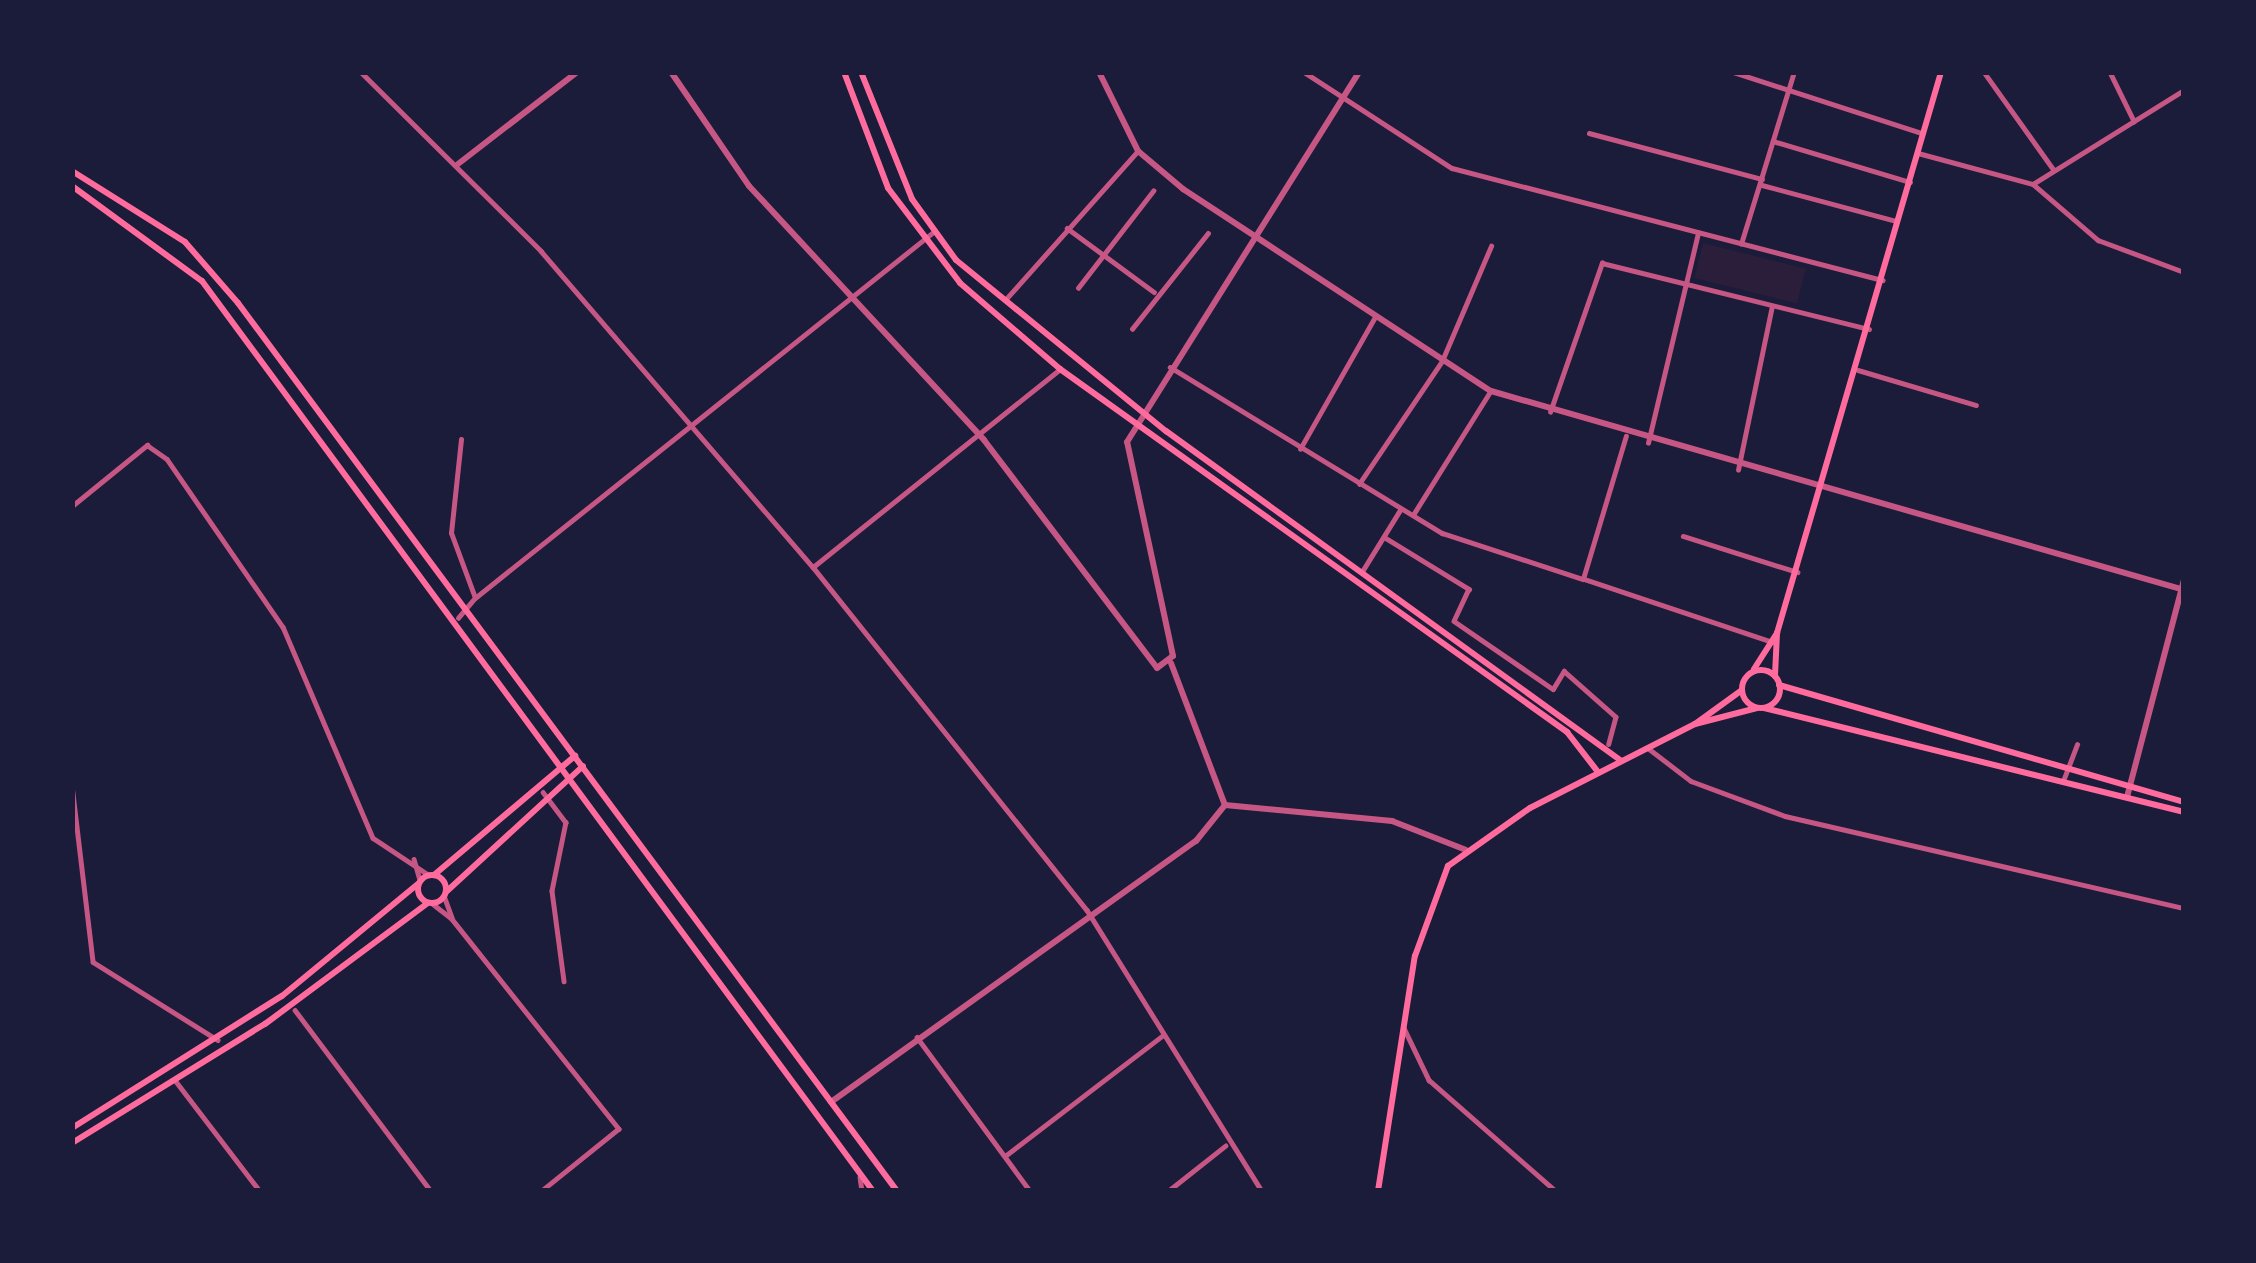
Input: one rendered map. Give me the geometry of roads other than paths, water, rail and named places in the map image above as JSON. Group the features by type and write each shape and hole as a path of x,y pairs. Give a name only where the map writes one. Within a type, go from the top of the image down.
{"main road":[{"path":"844,72 921,241 1060,369 1552,720 1598,772"},
{"path":"860,72 932,232 1004,302 1140,409 1609,744 1620,760"},
{"path":"1941,72 1778,633 1774,676 1779,686 2064,777"},
{"path":"72,171 185,242 468,607 897,1191"},
{"path":"72,186 202,281 458,618 568,778 873,1191"},
{"path":"1696,724 1742,689 1778,633"},
{"path":"1751,673 1774,676"},
{"path":"1760,708 1779,686"},
{"path":"1742,689 1760,708"},
{"path":"1378,1191 1402,1023 1430,896 1466,850 1646,746 1696,724 1760,708 2184,802"},
{"path":"72,1128 218,1040 543,792 575,756"},
{"path":"72,1143 175,1080 445,894 550,802 583,766"},
{"path":"2128,792 2184,812"},
{"path":"425,879 445,894"},
{"path":"425,879 430,903"}],"street":[{"path":"361,72 458,164 693,421 813,567 1088,910 1227,1144 1262,1191"},
{"path":"458,164 577,72"},
{"path":"671,72 749,185 979,435 1150,664 1171,663"},
{"path":"1100,72 1138,152 1373,320 1491,391 1738,470 2182,589"},
{"path":"1304,72 1452,168 1882,280"},
{"path":"1225,805 1171,663 1125,463 1140,409 1359,72"},
{"path":"1733,72 1924,133"},
{"path":"1741,244 1794,72"},
{"path":"1984,72 2055,172"},
{"path":"2110,72 2134,122"},
{"path":"2033,184 2184,90"},
{"path":"1589,134 1895,221"},
{"path":"1773,141 1910,182"},
{"path":"1004,302 1138,152"},
{"path":"1918,153 2033,184 2098,241 2184,272"},
{"path":"1078,287 1154,191"},
{"path":"1067,227 1155,292"},
{"path":"458,618 475,598 846,293 932,232"},
{"path":"1132,328 1155,292 1208,232"},
{"path":"1648,443 1698,233"},
{"path":"1359,484 1442,361 1491,245"},
{"path":"1550,412 1598,266 1687,278 1772,306 1869,329"},
{"path":"1738,470 1772,306"},
{"path":"1300,449 1373,320"},
{"path":"1169,367 1400,510 1474,548 1583,578 1772,642"},
{"path":"813,567 1060,369"},
{"path":"1858,370 1976,405"},
{"path":"1413,515 1491,391"},
{"path":"1583,578 1626,436"},
{"path":"461,440 451,533 475,598"},
{"path":"72,506 146,445 167,459 283,626 373,838 414,859 425,879"},
{"path":"1363,571 1400,510"},
{"path":"1683,536 1798,572"},
{"path":"1384,537 1468,589 1454,621 1553,689 1564,670 1616,717 1609,744"},
{"path":"2128,792 2184,579"},
{"path":"2064,777 2077,745"},
{"path":"1646,746 1691,781 1786,816 2184,908"},
{"path":"72,785 93,962 218,1040"},
{"path":"543,792 566,822 552,890 564,981"},
{"path":"831,1102 1088,910 1196,841 1225,805"},
{"path":"1225,805 1392,821 1466,850"},
{"path":"445,894 452,919"},
{"path":"430,903 452,919 619,1130 542,1191"},
{"path":"295,1010 431,1191"},
{"path":"1402,1023 1429,1080 1556,1191"},
{"path":"1006,1156 1162,1036"},
{"path":"917,1037 1030,1191"},
{"path":"175,1080 260,1191"},
{"path":"1168,1191 1227,1144"},
{"path":"860,1171 862,1191"}]}
